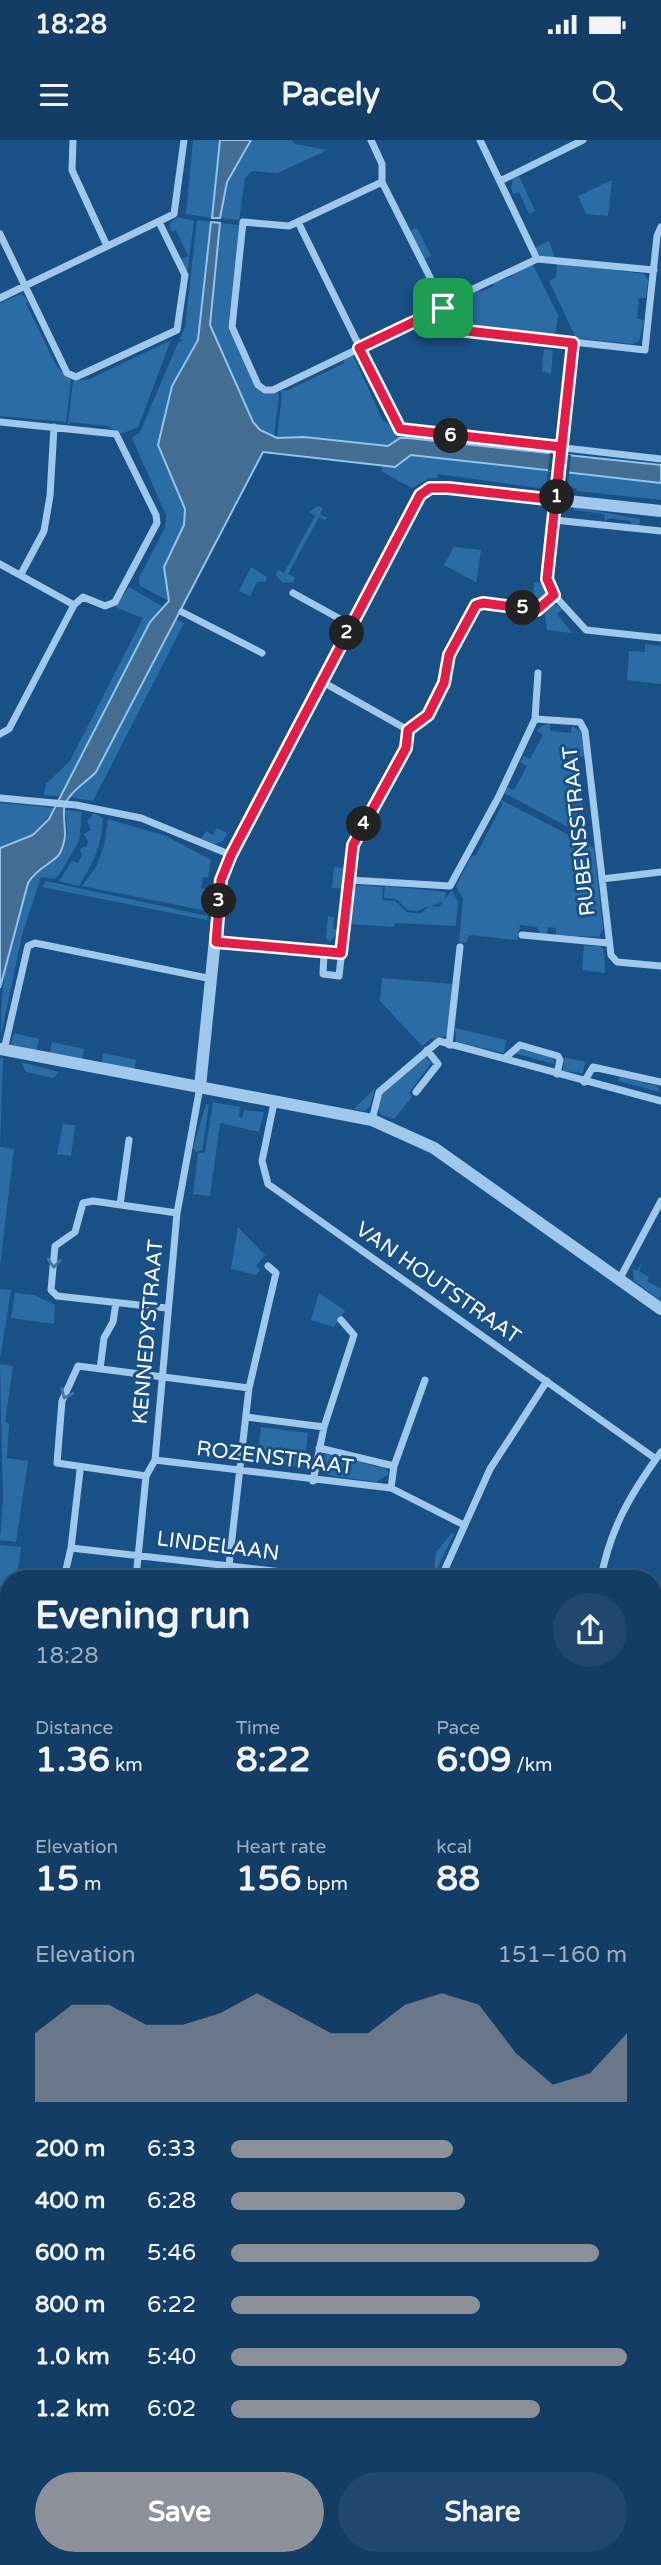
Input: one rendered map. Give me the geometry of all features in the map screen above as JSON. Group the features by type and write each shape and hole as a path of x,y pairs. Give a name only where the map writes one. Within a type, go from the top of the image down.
{"street":[{"path":"73,140 72,170 107,246"},
{"path":"0,298 159,222 176,211 184,140"},
{"path":"371,140 382,164 382,181 442,306 453,327 458,330 645,350 657,236 661,227"},
{"path":"480,140 537,259"},
{"path":"499,181 583,140"},
{"path":"382,181 289,226 243,222 232,327 258,385 265,390 273,390 537,259 654,270"},
{"path":"0,234 67,373 72,377 173,333 180,320 185,275 159,222"},
{"path":"298,222 400,429 561,450 661,459"},
{"path":"573,343 547,579 554,595 586,630 661,638"},
{"path":"0,422 111,432 120,437 157,523 115,602 105,606 83,597 74,605 9,729 0,734"},
{"path":"21,574 44,531 50,496 54,427"},
{"path":"200,1087 221,880 231,855 416,500 430,488 661,511"},
{"path":"554,520 661,531"},
{"path":"0,564 74,605"},
{"path":"293,593 351,625"},
{"path":"324,953 323,974 339,976 353,845 406,748 408,730 428,715 444,683 449,655 476,605 483,603 537,610 554,595"},
{"path":"182,612 262,653"},
{"path":"535,719 538,673"},
{"path":"321,681 408,730"},
{"name":"RUBENSSTRAAT","path":"350,880 450,886 499,796 535,719 580,722 585,731 611,955 617,962 661,966"},
{"path":"0,798 76,804 141,818 231,855"},
{"path":"602,879 661,872"},
{"path":"522,935 608,943"},
{"path":"216,942 341,953"},
{"path":"212,979 35,943 28,946 2,1050 372,1120 434,1148 661,1309"},
{"path":"449,1045 460,947"},
{"path":"372,1120 379,1092 439,1041 661,1101"},
{"path":"505,1058 520,1045 558,1056 560,1060 557,1074"},
{"path":"416,1091 438,1064 427,1050"},
{"path":"584,1082 593,1067 661,1082"},
{"name":"KENNEDYSTRAAT","path":"137,1570 146,1476 155,1460 169,1322 166,1308 177,1213 200,1087"},
{"name":"VAN HOUTSTRAAT","path":"274,1103 262,1161 268,1184 547,1381 659,1455"},
{"path":"120,1205 129,1140"},
{"path":"166,1308 57,1296 51,1290 55,1246 75,1232 83,1203 93,1201 177,1213"},
{"path":"619,1281 661,1201"},
{"path":"229,1565 249,1388 276,1273 268,1266"},
{"path":"100,1369 104,1338 113,1322 116,1303"},
{"path":"313,1481 324,1427 354,1335 341,1320"},
{"path":"146,1476 57,1463 62,1401 78,1366 249,1388"},
{"path":"391,1489 394,1466 425,1380"},
{"path":"444,1570 490,1469 547,1381"},
{"name":"ROZENSTRAAT","path":"246,1417 324,1427"},
{"name":"ROZENSTRAAT","path":"319,1448 394,1466"},
{"path":"603,1570 608,1542 659,1455"},
{"name":"ROZENSTRAAT","path":"155,1460 391,1489 464,1525"},
{"path":"66,1570 80,1471"},
{"name":"LINDELAAN","path":"71,1548 270,1570"}],"shaded area":[{"path":"193,140 220,140 212,218 186,214"},
{"path":"220,140 251,140 227,182 220,218 212,218"},
{"path":"251,140 292,140 295,144 327,150 278,173 252,171 245,178 239,220 220,218 227,182"},
{"path":"519,176 535,211 529,214 519,192 513,194 511,188 513,179"},
{"path":"612,180 608,216 586,214 578,196"},
{"path":"178,217 194,221 187,273 181,259 188,256 176,230 171,232 170,223"},
{"path":"197,220 211,222 198,340 172,386 168,468 185,509 185,525 164,567 169,601 140,586 139,578 165,528 166,515 132,438 140,432 178,343 183,340 180,339 185,327"},
{"path":"211,222 220,223 210,325 253,422 260,430 277,438 304,437 388,446 400,438 408,438 661,465 661,483 411,455 395,467 263,452 96,772 65,804 63,846 58,856 37,872 28,883 0,988 0,848 33,835 49,819 150,622 169,601 164,567 184,525 185,509 158,445 172,386 198,340"},
{"path":"220,223 239,225 228,328 257,388 263,393 277,391 279,395 274,437 264,433 253,422 216,344 210,325"},
{"path":"417,228 431,256 424,259 410,231"},
{"path":"549,241 555,258 541,256 534,248"},
{"path":"532,263 558,315 555,336 462,326 455,322 446,305 457,299 464,317 469,315 460,297 494,286 492,282 512,277 514,272"},
{"path":"557,263 644,274 648,280 646,298 639,298 637,319 644,320 639,341 633,344 576,338 549,281 556,277"},
{"path":"21,294 28,300 26,304 57,367 71,380 66,422 0,416 0,303"},
{"path":"171,340 138,427 121,434 108,426 71,422 68,425 73,381 90,379"},
{"path":"544,349 553,350 551,374 542,371"},
{"path":"353,355 383,421 408,438 400,438 388,446 304,437 277,438 282,394 280,390 286,391 343,364 345,359"},
{"path":"411,455 548,471 546,489 438,474 437,478 429,478 412,488 381,471 383,465 395,466"},
{"path":"569,474 661,483 661,500 577,491 576,488 568,487"},
{"path":"318,506 323,508 320,514 327,518 325,520 319,517 288,574 295,578 293,582 283,583 276,575 278,570 284,573 315,516 309,512"},
{"path":"574,507 640,519 639,526 632,525 630,521 610,518 605,521 604,514 574,510"},
{"path":"454,547 481,550 476,582 444,565"},
{"path":"251,567 267,577 265,582 257,582 250,596 239,591"},
{"path":"534,582 544,583 548,591 537,605 533,605"},
{"path":"129,587 165,608 150,622 61,796 44,795 46,784 70,761 143,618 115,607"},
{"path":"551,602 563,609 557,614 572,633 547,630 544,608"},
{"path":"176,619 184,623 93,801 70,797 96,772"},
{"path":"645,644 661,646 661,684 627,680 629,651 645,652"},
{"path":"550,723 550,731 571,733 572,726 581,732 585,756 577,757 585,836 504,793 507,787 514,790 527,766 520,762 524,756 530,759 543,735 537,731"},
{"path":"501,800 594,848 603,928 599,937 556,935 556,928 548,927 547,934 539,933 538,927 520,925 517,940 469,935 466,943 459,942 463,899 456,886 471,857 476,855 502,805"},
{"path":"0,804 55,808 33,835 0,848"},
{"path":"64,810 82,812 79,841 59,875 54,879 41,877 22,935 1,1036 4,978 21,901 35,873 55,860 62,851 67,833"},
{"path":"94,813 103,818 99,846 89,870 79,886 59,881 72,861 78,863 82,855 80,849 87,846 88,841 84,834 91,830 87,821"},
{"path":"108,819 166,836 211,860 208,878 203,877 201,888 207,890 207,911 82,886 96,867 104,846"},
{"path":"217,828 227,833 223,841 214,844 201,839 206,831 213,835"},
{"path":"334,867 347,868 345,889 332,888"},
{"path":"46,881 208,916 207,920 42,887"},
{"path":"385,886 446,892 445,900 418,911 408,910 396,899 384,898"},
{"path":"355,887 383,887 382,900 395,901 407,912 420,914 430,906 439,907 452,890 458,902 456,926 395,923 394,927 351,924"},
{"path":"328,916 334,917 333,929 340,930 330,942 326,938"},
{"path":"584,946 600,946 604,950 605,973 582,970"},
{"path":"382,978 452,984 448,1036 431,1039 422,1046 380,1001"},
{"path":"455,1028 506,1040 504,1053 456,1042"},
{"path":"14,1033 39,1039 37,1050 11,1044"},
{"path":"52,1042 84,1049 82,1059 50,1053"},
{"path":"519,1049 553,1058 554,1064 514,1053"},
{"path":"103,1053 136,1060 134,1070 102,1063"},
{"path":"426,1057 431,1063 409,1093 412,1097 394,1119 381,1115 378,1108 382,1093"},
{"path":"564,1057 585,1062 583,1073 563,1071"},
{"path":"0,1058 3,1058 0,1147"},
{"path":"21,1062 59,1072 53,1078 26,1072"},
{"path":"620,1076 657,1086 660,1092 618,1081"},
{"path":"375,1088 370,1106 364,1111 354,1109"},
{"path":"213,1102 240,1107 239,1117 242,1118 244,1110 264,1112 259,1132 220,1123 210,1196 193,1194 198,1153 205,1153"},
{"path":"206,1104 209,1105 202,1150 196,1152 193,1148"},
{"path":"63,1124 75,1125 71,1156 57,1154"},
{"path":"0,1147 14,1149 0,1265"},
{"path":"238,1227 265,1255 256,1266 260,1270 256,1275 231,1269"},
{"path":"642,1262 639,1271 649,1277 647,1281 661,1289 660,1300 634,1281 633,1269 637,1271"},
{"path":"0,1289 11,1290 0,1359"},
{"path":"15,1293 34,1295 55,1305 54,1324 11,1318"},
{"path":"319,1293 345,1311 334,1327 311,1320"},
{"path":"0,1364 13,1366 5,1422 9,1424 7,1458 28,1461 16,1542 0,1540 3,1500"},
{"path":"261,1427 308,1433 304,1467 257,1461"},
{"path":"326,1453 378,1467 383,1465 389,1474 376,1482 328,1475 320,1463"},
{"path":"452,1533 454,1534 436,1570 434,1570 436,1552"},
{"path":"0,1545 21,1547 18,1570 0,1570"}],"pier":[{"path":"550,453 571,455 569,474 548,471"}],"route":[{"path":"443,308 359,348 396,426 400,429 561,447 556,500 547,579 554,595 537,610 483,603 476,605 449,655 444,683 428,715 408,730 406,748 353,845 341,953 216,942 221,880 240,835 416,500 430,488 448,488 556,500 573,343 458,330 453,327 443,308"}]}
